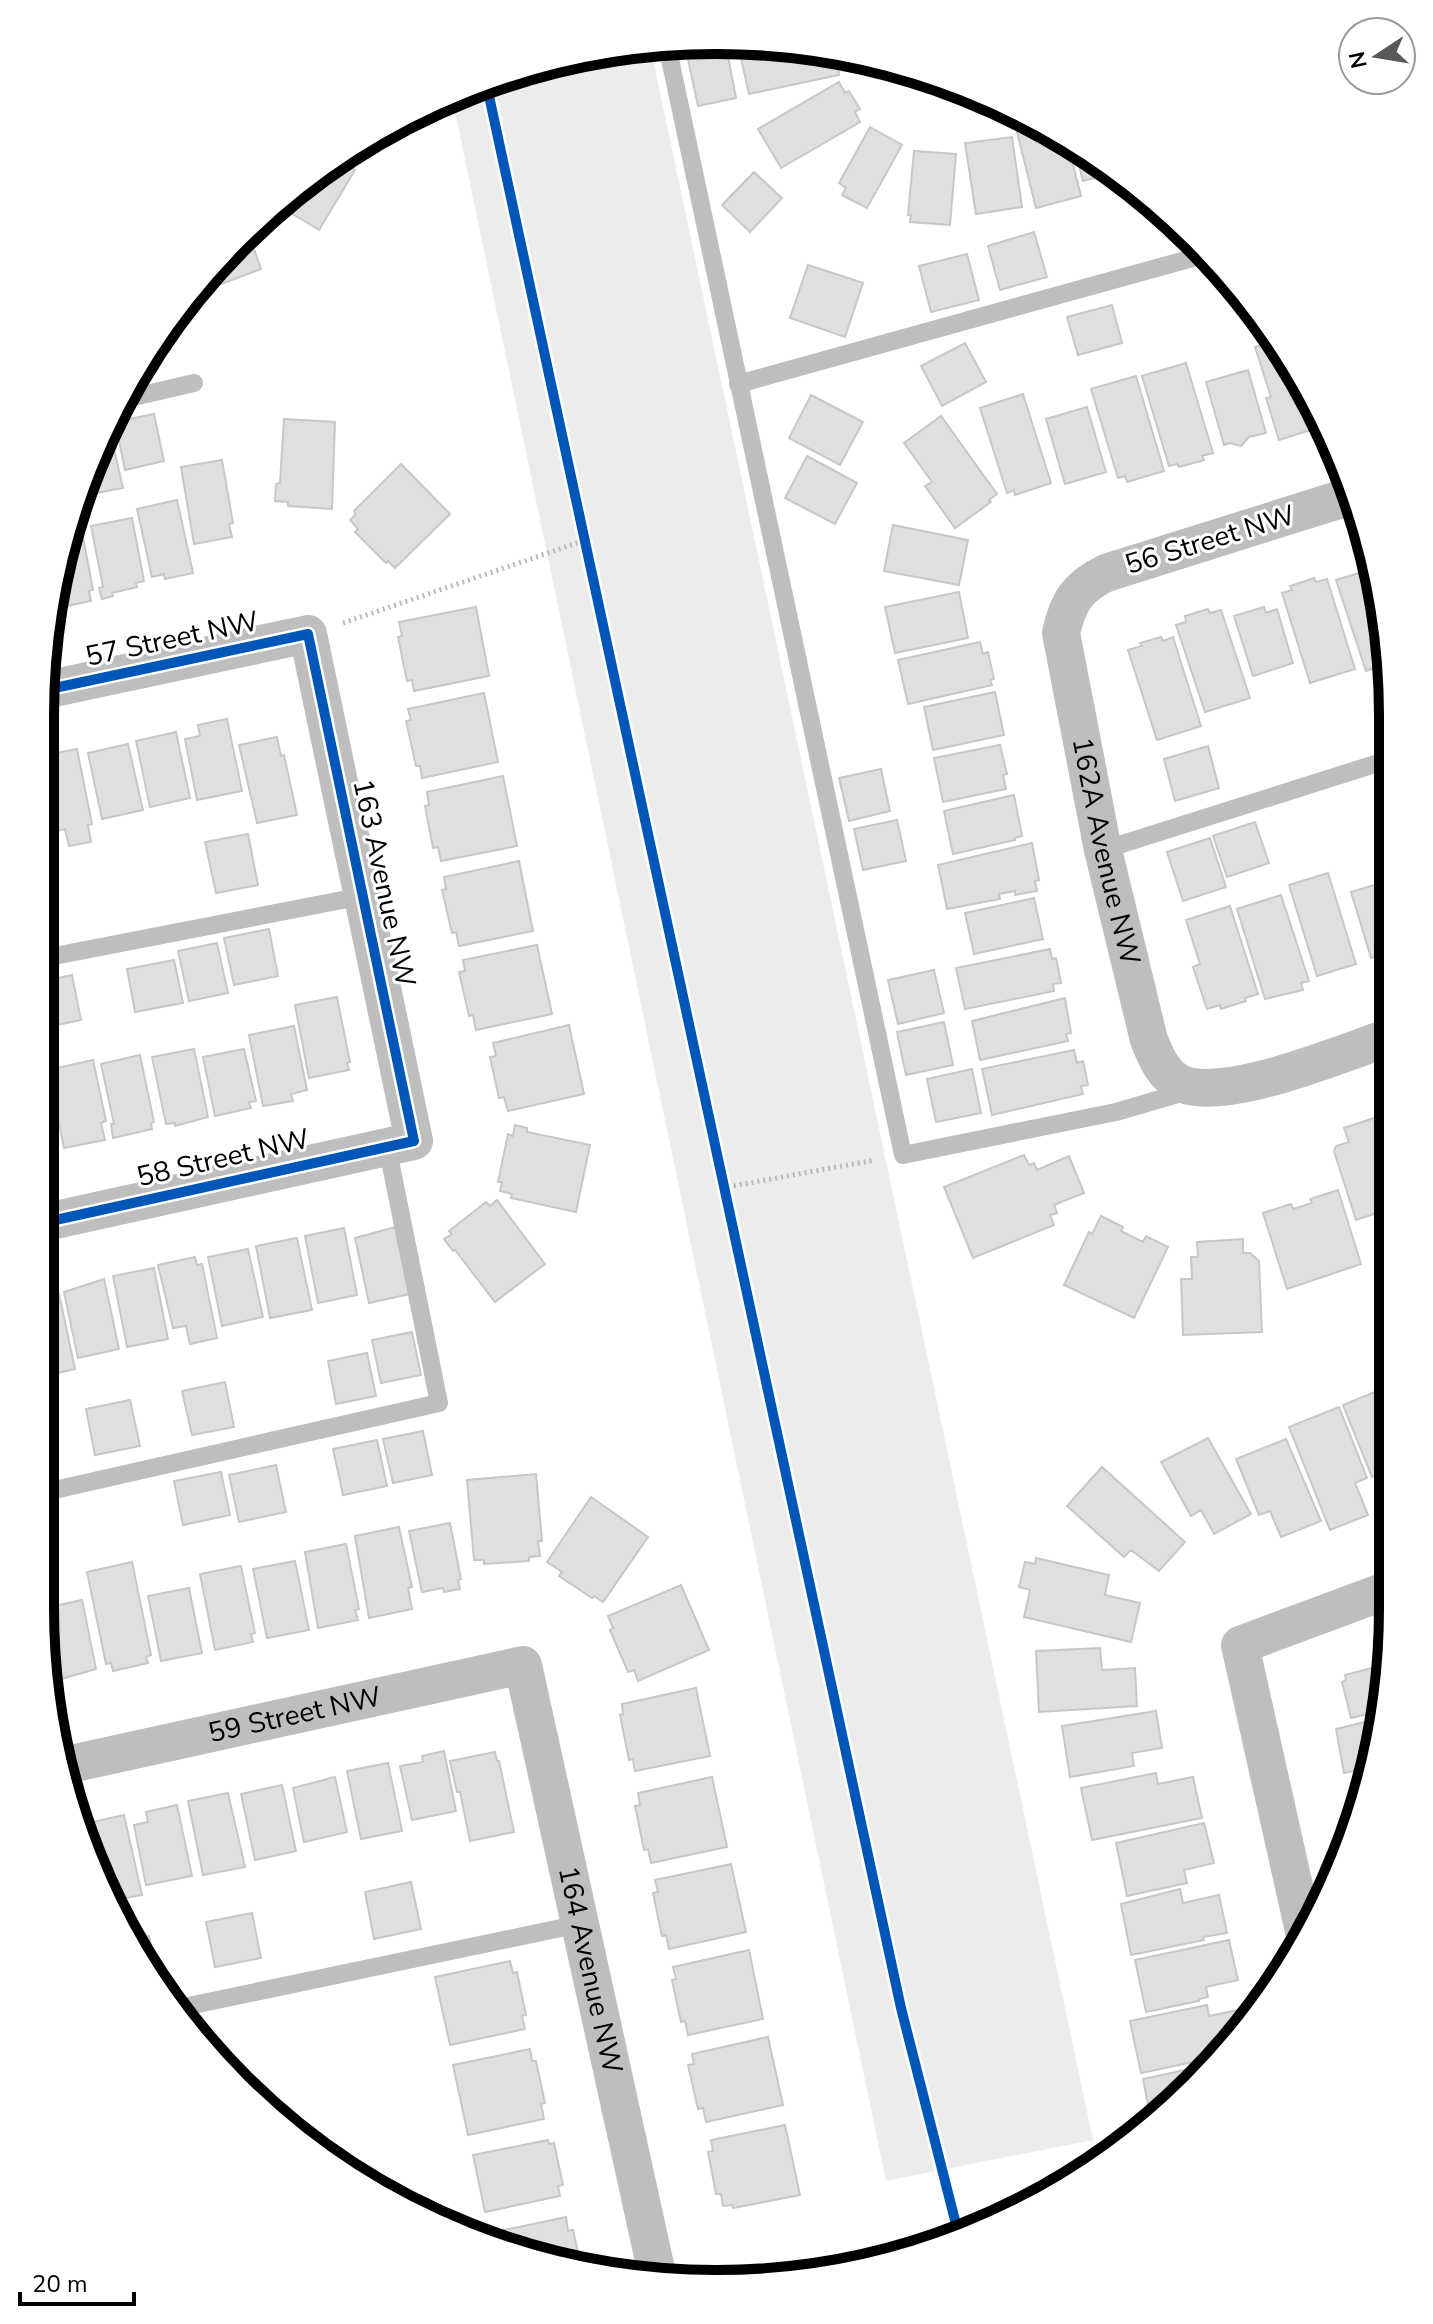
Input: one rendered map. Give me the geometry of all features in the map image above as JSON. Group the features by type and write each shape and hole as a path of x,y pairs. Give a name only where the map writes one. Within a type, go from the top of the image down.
{"street":[{"name":"56 Street NW","path":"1076,595 1087,582 1106,573 1342,499"},
{"name":"162A Avenue NW","path":"1076,595 1066,610 1061,633 1103,850 1149,1040 1161,1068 1176,1081 1194,1089"},
{"name":"57 Street NW","path":"55,688 308,634"},
{"name":"163 Avenue NW","path":"308,634 363,896 401,1143"},
{"path":"1194,1089 1251,1083 1379,1041"},
{"name":"58 Street NW","path":"54,1220 401,1143"},
{"path":"1301,1919 1240,1645 1379,1593"},
{"name":"59 Street NW","path":"73,1763 523,1665"},
{"name":"164 Avenue NW","path":"523,1665 655,2267"}],"lane":[{"path":"669,55 903,1155 1116,1112 1194,1089"},
{"path":"738,384 1194,258"},
{"path":"137,396 194,383"},
{"path":"1103,850 1379,763"},
{"path":"54,956 363,896"},
{"path":"54,1490 439,1403 401,1143"},
{"path":"188,2006 580,1924"}],"path":[{"path":"580,526 587,557"},
{"path":"308,634 583,541"},
{"path":"722,1188 903,1155"},
{"path":"719,1172 725,1203"}],"shaded area":[{"path":"653,57 1093,2140 886,2181 454,108 545,77"}],"building":[{"path":"728,54 736,98 698,106 688,59"},
{"path":"740,55 840,66 839,75 749,94"},
{"path":"839,82 860,109 855,112 860,122 781,168 758,129"},
{"path":"1015,125 1071,157 1081,196 1036,208"},
{"path":"870,127 902,145 867,208 842,195 846,188 839,183"},
{"path":"1012,137 1022,207 976,214 965,143"},
{"path":"914,151 956,154 950,225 910,222"},
{"path":"1078,162 1100,177 1083,181"},
{"path":"348,166 355,170 319,230 288,211"},
{"path":"754,172 782,198 750,232 722,205"},
{"path":"1034,232 1047,277 1000,290 988,246"},
{"path":"252,244 261,269 216,286 218,280"},
{"path":"967,254 979,300 931,312 919,266"},
{"path":"808,265 863,283 845,337 790,318"},
{"path":"1112,305 1122,343 1078,355 1067,317"},
{"path":"965,343 986,382 942,406 921,366"},
{"path":"1264,344 1314,429 1279,440 1266,398 1271,397 1255,347"},
{"path":"1186,363 1213,453 1202,456 1204,460 1179,467 1177,464 1169,466 1142,376"},
{"path":"1248,370 1266,433 1249,437 1241,446 1224,445 1206,382"},
{"path":"1136,376 1164,471 1127,482 1125,476 1118,478 1091,389"},
{"path":"1023,394 1051,483 1015,495 1014,490 1007,493 980,408"},
{"path":"811,395 863,422 840,465 789,438"},
{"path":"1087,407 1106,472 1065,484 1046,419"},
{"path":"154,414 164,461 125,470 117,433 124,420"},
{"path":"941,416 997,494 989,500 991,502 955,528 925,486 932,482 904,443"},
{"path":"284,419 335,422 332,509 288,506 288,502 275,501 276,484 280,483"},
{"path":"113,443 123,488 93,494"},
{"path":"807,456 857,483 835,524 785,498"},
{"path":"222,460 233,523 229,524 232,537 194,544 181,467"},
{"path":"401,464 450,514 395,568 355,532 358,529 350,520 356,514 354,511"},
{"path":"177,500 193,573 165,579 164,574 152,577 137,509"},
{"path":"132,518 144,581 136,583 137,587 112,593 113,596 102,599 99,588 103,587 91,526"},
{"path":"893,525 968,540 959,585 884,571"},
{"path":"82,529 93,590 89,591 91,601 64,607"},
{"path":"1362,572 1377,667 1366,671 1336,580"},
{"path":"1314,578 1316,582 1327,579 1355,669 1310,683 1282,593 1292,590 1290,586"},
{"path":"959,592 968,638 895,653 885,607"},
{"path":"476,607 489,676 414,691 412,680 407,681 398,637 402,636 399,622"},
{"path":"1264,607 1266,613 1277,609 1293,663 1253,676 1234,616"},
{"path":"1208,609 1210,613 1221,610 1250,698 1205,712 1176,625 1186,622 1185,616"},
{"path":"1161,637 1163,641 1173,637 1201,726 1157,740 1128,650"},
{"path":"980,642 983,654 988,652 994,679 990,680 992,685 908,704 898,660"},
{"path":"995,692 1004,735 933,750 924,707"},
{"path":"484,693 498,762 422,778 420,766 416,766 406,721 411,720 408,709"},
{"path":"227,719 242,791 197,800 185,739 200,736 198,725"},
{"path":"176,732 190,798 150,807 136,741"},
{"path":"277,737 297,815 257,823 239,745"},
{"path":"128,744 143,810 102,819 88,753"},
{"path":"1000,745 1007,774 1003,775 1006,789 943,802 934,758"},
{"path":"1208,746 1219,788 1175,801 1164,759"},
{"path":"77,749 92,824 88,825 91,842 69,846 65,829 54,832 54,753"},
{"path":"881,769 890,811 849,821 839,778"},
{"path":"503,776 517,846 441,861 438,847 433,848 425,806 429,805 427,792"},
{"path":"1014,795 1022,836 953,854 944,811"},
{"path":"897,820 906,861 863,870 854,829"},
{"path":"1255,822 1269,863 1227,877 1213,836"},
{"path":"248,834 258,885 216,893 205,842"},
{"path":"1210,838 1226,887 1183,901 1167,852"},
{"path":"1032,843 1039,880 1035,881 1037,891 999,894 1000,899 947,909 938,865"},
{"path":"519,861 533,931 459,946 456,932 452,933 442,890 446,889 444,877"},
{"path":"1328,873 1356,964 1317,976 1289,885"},
{"path":"1379,884 1379,955 1371,958 1351,892"},
{"path":"1281,895 1309,981 1301,983 1303,990 1265,999 1237,909"},
{"path":"1034,898 1043,939 974,954 965,913"},
{"path":"1230,906 1258,994 1221,1009 1220,1005 1207,1009 1193,967 1200,964 1186,920"},
{"path":"269,929 278,976 234,985 224,938"},
{"path":"217,943 228,993 189,1001 178,951"},
{"path":"537,945 552,1014 476,1030 473,1015 469,1016 459,972 465,971 463,960"},
{"path":"1050,949 1052,959 1056,958 1061,983 1053,984 1054,991 965,1009 956,968"},
{"path":"174,960 183,1003 135,1012 127,969"},
{"path":"934,970 944,1013 898,1024 888,980"},
{"path":"72,975 81,1020 54,1026 54,979"},
{"path":"337,997 349,1070 309,1078 295,1005"},
{"path":"1065,998 1071,1033 1066,1034 1068,1041 980,1060 972,1021"},
{"path":"944,1022 953,1065 906,1075 897,1032"},
{"path":"569,1025 584,1094 508,1111 504,1097 499,1098 490,1057 496,1056 493,1043"},
{"path":"294,1026 307,1090 291,1094 293,1101 263,1106 249,1035"},
{"path":"194,1049 208,1117 175,1126 175,1123 166,1124 152,1057"},
{"path":"244,1049 256,1101 249,1102 251,1108 215,1116 203,1057"},
{"path":"1074,1050 1077,1063 1083,1061 1088,1085 1081,1086 1083,1094 992,1115 982,1069"},
{"path":"140,1055 154,1122 151,1123 152,1129 113,1138 111,1124 114,1124 101,1064"},
{"path":"93,1060 106,1121 101,1123 105,1140 64,1148 54,1099 54,1069"},
{"path":"972,1069 981,1113 936,1122 927,1079"},
{"path":"1379,1116 1379,1212 1356,1220 1334,1151 1336,1146 1349,1142 1344,1128"},
{"path":"515,1125 527,1128 527,1132 590,1145 576,1212 511,1198 512,1194 500,1191 502,1182 498,1182 508,1134 513,1136"},
{"path":"1024,1155 1029,1165 1034,1163 1037,1170 1069,1156 1084,1193 1054,1205 1057,1213 1050,1215 1054,1225 973,1258 944,1187"},
{"path":"1338,1190 1361,1264 1287,1289 1263,1213 1291,1204 1293,1209 1312,1203 1310,1199"},
{"path":"497,1200 545,1264 495,1302 444,1239 452,1234 449,1231 486,1202 490,1206"},
{"path":"1101,1216 1143,1242 1146,1236 1168,1247 1134,1318 1064,1285 1089,1232 1092,1234"},
{"path":"395,1227 410,1294 369,1303 355,1238"},
{"path":"344,1228 357,1295 318,1303 305,1236"},
{"path":"297,1238 312,1310 270,1318 256,1246"},
{"path":"1243,1239 1243,1253 1250,1253 1259,1261 1262,1332 1183,1335 1181,1279 1192,1279 1191,1257 1198,1257 1197,1242"},
{"path":"248,1249 263,1317 222,1326 208,1257"},
{"path":"195,1257 197,1265 202,1264 217,1338 190,1344 186,1326 173,1328 158,1265"},
{"path":"154,1268 168,1339 127,1347 113,1276"},
{"path":"104,1279 119,1349 78,1358 64,1292"},
{"path":"59,1294 75,1369 54,1374 54,1295"},
{"path":"412,1332 421,1375 381,1383 372,1340"},
{"path":"367,1353 376,1396 336,1404 328,1361"},
{"path":"225,1382 234,1427 192,1435 182,1391"},
{"path":"1379,1390 1379,1474 1372,1477 1343,1405"},
{"path":"130,1400 140,1446 95,1455 86,1409"},
{"path":"1339,1407 1367,1478 1355,1483 1368,1515 1330,1530 1289,1427"},
{"path":"423,1431 432,1475 393,1483 383,1439"},
{"path":"1208,1438 1251,1514 1214,1534 1201,1510 1191,1516 1161,1462"},
{"path":"1286,1439 1321,1521 1281,1537 1270,1511 1259,1515 1236,1459"},
{"path":"377,1440 387,1486 343,1495 333,1449"},
{"path":"276,1465 286,1512 239,1522 229,1475"},
{"path":"1102,1467 1185,1542 1159,1571 1131,1550 1124,1557 1067,1506"},
{"path":"221,1472 230,1515 183,1525 174,1481"},
{"path":"536,1474 542,1541 538,1541 540,1556 529,1557 529,1561 484,1564 484,1560 474,1560 467,1480"},
{"path":"591,1497 648,1537 603,1602 559,1576 562,1572 547,1562"},
{"path":"450,1523 461,1579 458,1580 460,1589 422,1592 409,1531"},
{"path":"399,1527 412,1587 408,1588 412,1609 369,1618 355,1536"},
{"path":"346,1544 359,1609 355,1610 358,1620 318,1628 305,1552"},
{"path":"1036,1558 1109,1575 1105,1595 1140,1603 1131,1642 1024,1617 1030,1590 1019,1587 1025,1562 1035,1564"},
{"path":"295,1561 309,1630 267,1638 253,1569"},
{"path":"132,1562 151,1655 146,1657 148,1663 113,1671 111,1663 106,1664 87,1572"},
{"path":"241,1566 255,1633 251,1634 253,1642 215,1650 200,1574"},
{"path":"681,1585 709,1650 638,1681 634,1670 628,1672 610,1630 613,1628 608,1616"},
{"path":"189,1588 202,1653 161,1661 148,1596"},
{"path":"82,1600 96,1669 58,1680 54,1606"},
{"path":"1100,1648 1102,1670 1135,1668 1137,1706 1039,1712 1036,1651"},
{"path":"1376,1667 1370,1714 1351,1718 1342,1682 1346,1680 1345,1675"},
{"path":"696,1688 710,1756 635,1771 633,1759 629,1760 620,1715 623,1714 622,1704"},
{"path":"1156,1711 1162,1748 1132,1753 1134,1766 1070,1777 1062,1726"},
{"path":"1369,1721 1358,1770 1344,1773 1336,1729"},
{"path":"444,1751 456,1811 412,1820 400,1766 423,1762 422,1756"},
{"path":"495,1752 514,1832 470,1841 450,1761"},
{"path":"388,1763 402,1831 361,1839 347,1771"},
{"path":"1156,1773 1158,1784 1193,1777 1202,1818 1092,1840 1081,1788"},
{"path":"335,1777 347,1832 304,1842 293,1788"},
{"path":"712,1777 727,1847 651,1863 648,1849 644,1850 635,1806 640,1805 638,1793"},
{"path":"282,1785 296,1851 255,1860 241,1794"},
{"path":"228,1793 245,1867 203,1875 188,1801"},
{"path":"177,1805 192,1876 146,1885 134,1825 148,1822 146,1812"},
{"path":"124,1815 142,1895 121,1899 90,1823"},
{"path":"1204,1823 1214,1863 1184,1870 1187,1883 1127,1896 1116,1843"},
{"path":"731,1864 746,1932 669,1949 666,1935 662,1936 653,1893 658,1892 655,1880"},
{"path":"411,1882 421,1929 374,1939 365,1892"},
{"path":"1180,1889 1183,1903 1219,1895 1227,1933 1131,1955 1121,1904"},
{"path":"252,1913 261,1958 215,1967 206,1922"},
{"path":"149,1936 154,1956 143,1939"},
{"path":"1229,1940 1238,1980 1206,1987 1208,1997 1199,2001 1146,2012 1135,1960"},
{"path":"749,1950 763,2019 688,2035 685,2021 681,2022 672,1980 676,1979 673,1967"},
{"path":"510,1961 513,1973 517,1972 526,2015 522,2016 525,2029 450,2045 435,1977"},
{"path":"1207,2005 1209,2016 1243,2009 1199,2061 1141,2073 1130,2021"},
{"path":"768,2037 783,2105 706,2122 703,2108 698,2109 688,2065 694,2064 692,2054"},
{"path":"530,2049 532,2061 536,2061 545,2103 541,2104 544,2119 468,2135 453,2065"},
{"path":"1192,2068 1149,2109 1143,2079"},
{"path":"785,2125 800,2195 733,2208 732,2205 723,2206 721,2194 716,2194 708,2152 713,2151 711,2140"},
{"path":"548,2140 549,2144 554,2143 563,2185 558,2186 560,2196 485,2212 473,2155"},
{"path":"566,2217 568,2231 573,2230 579,2255 545,2247 495,2232"}],"cycle path":[{"path":"489,95 901,2008 956,2225"},
{"path":"54,1220 414,1141 308,634 55,688"}]}
